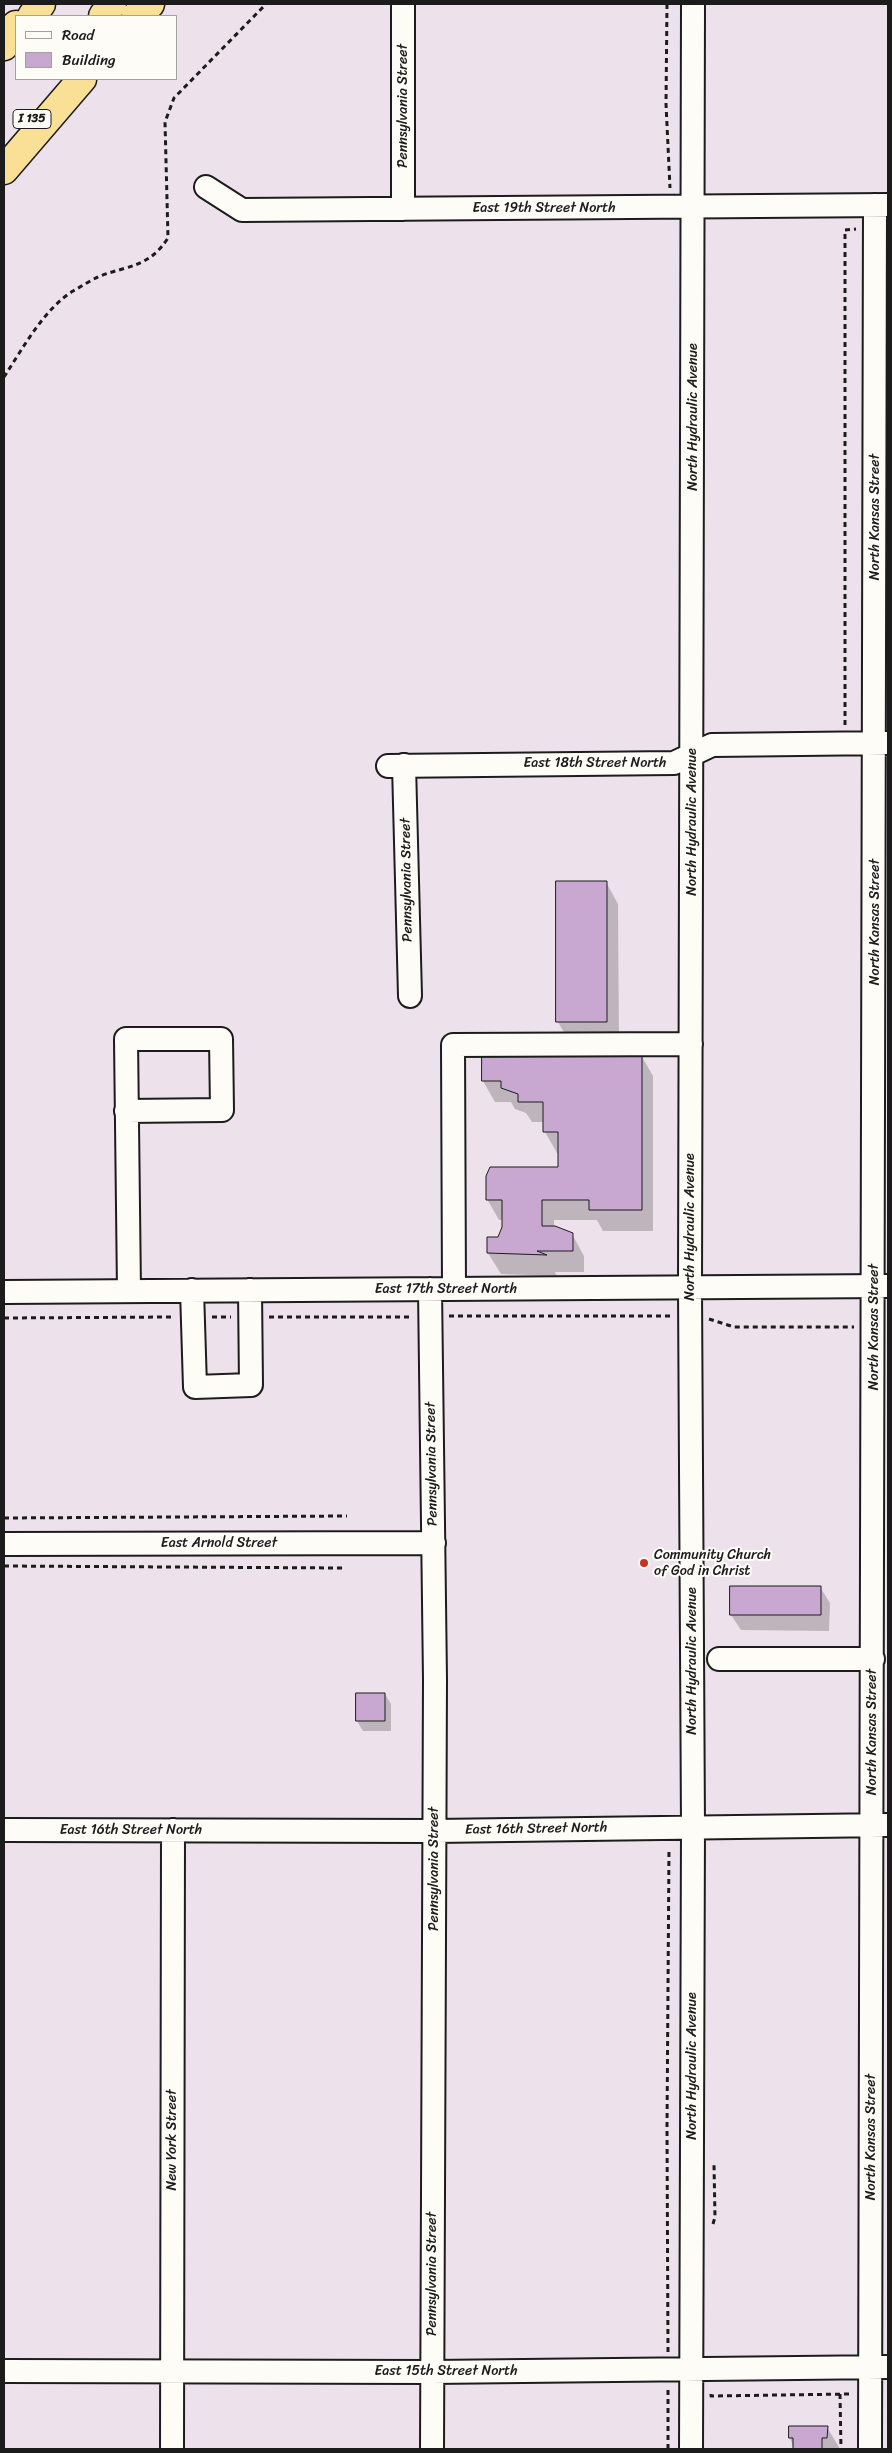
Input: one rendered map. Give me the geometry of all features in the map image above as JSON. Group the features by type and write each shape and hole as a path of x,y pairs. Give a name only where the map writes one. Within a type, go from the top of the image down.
{"highway":[{"path":"22,15 28,4"},
{"path":"33,15 41,4"},
{"path":"104,15 112,4"},
{"path":"137,15 150,4"},
{"path":"4,46 15,26"},
{"path":"4,57 15,40"},
{"name":"I 135","path":"4,160 59,80"},
{"path":"4,170 81,80"}],"street":[{"name":"Pennsylvania Street","path":"403,4 403,209"},
{"name":"North Hydraulic Avenue","path":"691,2449 693,1826 690,1288 693,4"},
{"name":"East 19th Street North","path":"206,187 242,210 882,205"},
{"name":"North Kansas Street","path":"870,2449 879,2367 880,1825 872,1659 881,1286 880,738 875,228 882,205"},
{"name":"East 18th Street North","path":"396,765 674,763 712,745 880,738"},
{"name":"Pennsylvania Street","path":"396,765 410,996"},
{"path":"126,1111 222,1110 221,1039 126,1039 126,1111 129,1290"},
{"path":"454,1289 453,1045 691,1044"},
{"name":"East 17th Street North","path":"4,1292 881,1286"},
{"name":"Pennsylvania Street","path":"430,1289 434,1543 432,2449"},
{"path":"192,1290 195,1387 251,1386 250,1290"},
{"name":"East Arnold Street","path":"4,1544 434,1543"},
{"path":"719,1659 872,1659"},
{"name":"East 16th Street North","path":"4,1830 434,1831 693,1826 880,1825"},
{"name":"New York Street","path":"172,2449 173,1830"},
{"name":"East 15th Street North","path":"4,2371 432,2372 879,2367"}],"path":[{"path":"4,376 38,324 71,292 99,277 138,266 159,252 168,238 165,122 174,98 266,4"},
{"path":"875,228 845,230 845,730 880,738"},
{"path":"4,1518 347,1516"},
{"path":"4,1566 344,1568"},
{"path":"840,2394 841,2449"}],"building":[{"path":"556,881 607,881 607,1022 556,1022"},
{"path":"482,1054 642,1054 642,1210 589,1210 589,1200 542,1200 542,1226 555,1226 573,1233 573,1251 537,1251 547,1255 487,1253 487,1237 498,1237 502,1227 502,1200 486,1200 486,1176 490,1167 558,1167 558,1132 543,1132 543,1102 518,1102 518,1094 501,1088 501,1081 482,1081"},
{"path":"730,1586 821,1586 821,1615 730,1615"},
{"path":"356,1693 385,1693 385,1721 356,1721"},
{"path":"789,2426 828,2426 827,2438 822,2438 822,2449 793,2449 793,2438 789,2438"}],"place":[{"name":"Community Church of God in Christ","path":"644,1563"}]}
